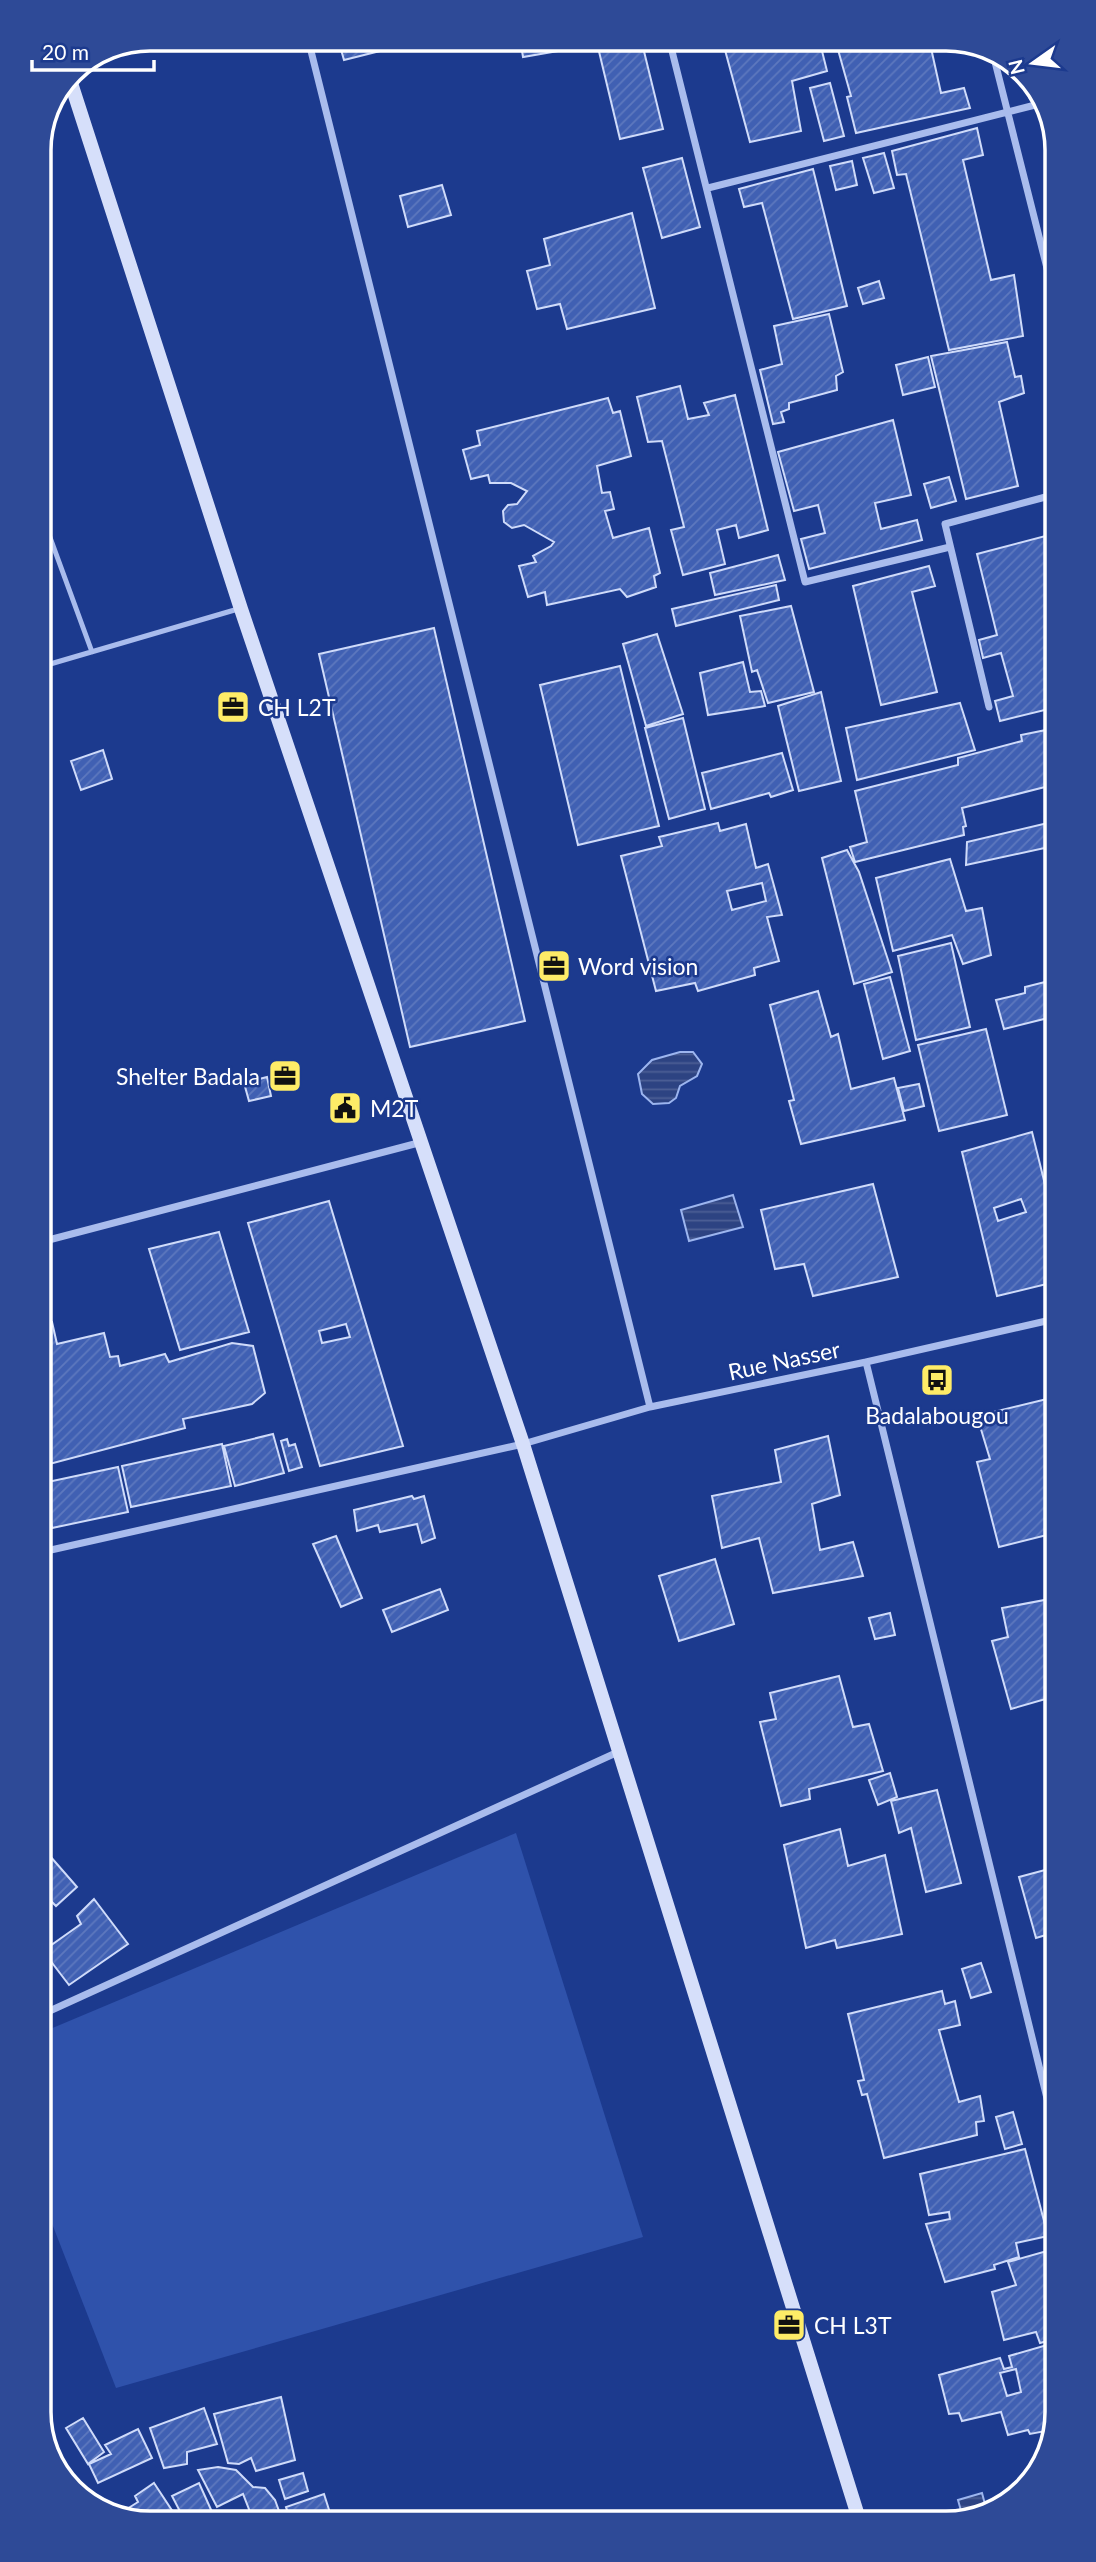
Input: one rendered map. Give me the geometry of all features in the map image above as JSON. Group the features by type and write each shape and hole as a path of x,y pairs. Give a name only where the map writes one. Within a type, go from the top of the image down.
{"street":[{"path":"311,51 650,1407"},
{"path":"671,51 708,188 805,582 950,547"},
{"path":"994,63 1045,261"},
{"path":"73,88 241,609 523,1444 857,2511"},
{"path":"708,188 1034,105"},
{"path":"989,707 945,524 1045,497"},
{"path":"51,1239 422,1142"},
{"name":"Rue Nasser","path":"51,1550 523,1444 650,1407 1045,1321"},
{"path":"866,1362 1045,2090"},
{"path":"51,2010 618,1752"}],"lane":[{"path":"51,540 92,652"},
{"path":"51,664 241,609"}],"shaded area":[{"path":"680,1052 693,1052 702,1064 697,1076 680,1086 676,1098 669,1103 653,1104 642,1094 638,1074 652,1060"},
{"path":"733,1195 743,1227 689,1241 681,1210"},
{"path":"516,1833 643,2237 116,2388 51,2221 51,2029"},
{"path":"982,2493 985,2503 961,2509 958,2500"}],"building":[{"path":"341,51 380,51 344,60"},
{"path":"522,51 558,51 523,57"},
{"path":"599,51 644,51 663,129 620,139"},
{"path":"725,51 822,51 827,71 792,81 801,131 750,142"},
{"path":"838,51 932,51 941,93 964,88 970,108 856,133 847,97 851,96"},
{"path":"830,83 844,136 824,141 810,88"},
{"path":"977,128 983,155 963,160 991,280 1014,275 1023,336 949,350 906,174 897,175 892,151"},
{"path":"884,153 894,188 874,193 863,158"},
{"path":"682,158 700,227 662,238 643,168"},
{"path":"852,161 857,185 836,190 830,166"},
{"path":"813,169 847,306 793,319 762,203 744,207 739,189"},
{"path":"442,185 451,215 408,227 400,196"},
{"path":"632,213 655,308 567,329 560,304 537,309 527,271 550,265 544,239"},
{"path":"879,281 884,298 863,304 858,288"},
{"path":"829,314 843,372 836,376 837,390 789,403 789,409 781,412 784,422 773,424 760,370 782,364 774,326"},
{"path":"1007,342 1015,377 1021,376 1024,393 999,402 1018,486 966,499 931,356"},
{"path":"928,357 935,387 903,395 896,365"},
{"path":"680,386 688,419 709,415 704,403 735,395 768,530 739,538 736,525 717,530 725,564 683,575 671,530 684,527 662,441 648,442 637,397"},
{"path":"608,398 613,413 620,411 631,456 597,466 602,493 610,492 614,509 605,511 613,538 649,528 660,573 654,576 656,587 627,597 620,589 547,605 545,592 528,597 519,566 536,562 533,556 554,542 524,525 512,528 504,522 503,511 508,505 517,504 527,491 511,483 490,483 488,475 471,479 463,450 480,445 477,431"},
{"path":"893,420 911,495 875,503 881,529 917,520 922,540 809,569 801,539 825,533 818,505 794,511 778,452"},
{"path":"949,477 956,501 931,508 924,484"},
{"path":"1045,536 1045,710 1000,721 995,701 1013,696 1001,653 983,658 979,640 997,635 977,554"},
{"path":"778,555 785,580 715,595 710,573"},
{"path":"929,566 935,586 912,592 937,692 881,705 853,586"},
{"path":"776,585 779,600 676,626 672,609"},
{"path":"791,606 814,692 768,703 757,670 752,672 740,616"},
{"path":"434,628 525,1021 410,1047 319,654"},
{"path":"657,634 683,714 646,726 623,644"},
{"path":"743,662 750,692 761,691 765,706 708,715 700,673"},
{"path":"620,666 659,826 578,845 540,685"},
{"path":"821,692 841,781 799,791 778,706"},
{"path":"960,703 975,750 857,780 846,728"},
{"path":"683,718 705,809 669,819 645,728"},
{"path":"1045,730 1045,787 962,808 966,826 963,827 964,835 855,862 850,847 867,842 855,791 958,765 958,758 1022,741 1021,735"},
{"path":"103,750 112,779 81,790 71,761"},
{"path":"782,753 793,790 771,797 769,793 711,809 702,773"},
{"path":"718,823 720,831 746,824 756,868 768,864 782,915 767,917 779,961 754,968 755,975 698,991 695,983 656,991 621,856 662,846 659,837","holes":["762,883 766,901 732,910 727,891"]},
{"path":"1045,824 1045,848 966,865 967,842"},
{"path":"847,850 859,872 892,972 854,984 822,858"},
{"path":"950,859 966,911 982,908 991,955 963,964 952,935 893,951 876,878"},
{"path":"951,943 970,1027 916,1040 898,956"},
{"path":"890,977 910,1051 883,1059 864,984"},
{"path":"1045,982 1045,1019 1004,1029 996,1000 1025,993 1025,987"},
{"path":"818,991 831,1037 838,1034 851,1089 894,1078 905,1120 801,1144 789,1101 794,1100 770,1005"},
{"path":"986,1029 1007,1115 939,1131 918,1045"},
{"path":"267,1077 271,1096 249,1101 244,1083"},
{"path":"919,1084 924,1106 904,1111 898,1088"},
{"path":"1032,1132 1045,1185 1045,1284 997,1296 962,1152","holes":["1021,1199 1026,1212 998,1221 994,1208"]},
{"path":"873,1184 898,1277 813,1296 804,1264 775,1269 761,1210"},
{"path":"329,1201 403,1446 320,1466 248,1223","holes":["346,1324 350,1337 322,1343 319,1331"]},
{"path":"219,1232 249,1332 180,1350 149,1249"},
{"path":"51,1321 57,1344 104,1333 110,1357 118,1356 120,1366 165,1354 169,1362 232,1343 253,1346 265,1393 252,1404 183,1419 185,1428 51,1464"},
{"path":"1045,1399 1045,1536 999,1547 977,1462 990,1459 977,1416"},
{"path":"273,1434 284,1473 235,1486 224,1446"},
{"path":"828,1436 840,1495 812,1504 820,1550 853,1542 863,1576 773,1593 759,1538 722,1548 712,1496 781,1482 775,1450"},
{"path":"287,1439 289,1446 295,1444 302,1467 289,1471 281,1441"},
{"path":"222,1444 231,1486 131,1507 122,1466"},
{"path":"118,1467 128,1512 52,1528 51,1481"},
{"path":"412,1496 414,1499 424,1496 435,1538 422,1543 417,1524 380,1532 378,1525 357,1531 354,1510"},
{"path":"336,1536 362,1598 341,1607 313,1544"},
{"path":"715,1559 734,1624 679,1641 659,1576"},
{"path":"440,1589 448,1610 392,1632 383,1610"},
{"path":"1045,1600 1045,1699 1011,1709 992,1641 1008,1637 1002,1608"},
{"path":"890,1613 895,1635 875,1639 869,1618"},
{"path":"839,1676 853,1727 869,1724 883,1771 809,1789 810,1799 781,1806 760,1722 776,1719 770,1693"},
{"path":"890,1773 897,1797 878,1805 869,1780"},
{"path":"937,1790 961,1883 926,1892 911,1828 899,1833 891,1801"},
{"path":"840,1829 848,1866 885,1855 902,1934 837,1948 835,1940 806,1948 784,1845"},
{"path":"51,1857 77,1887 56,1906 51,1901"},
{"path":"1045,1870 1045,1935 1036,1938 1019,1877"},
{"path":"94,1899 128,1944 69,1985 51,1961 51,1945 81,1924 77,1916"},
{"path":"981,1963 991,1992 971,1998 962,1969"},
{"path":"942,1991 945,2004 955,2001 960,2025 939,2030 959,2102 980,2096 984,2121 976,2122 977,2135 884,2158 867,2094 862,2095 858,2081 864,2080 848,2014"},
{"path":"1013,2112 1022,2144 1005,2149 996,2117"},
{"path":"1025,2149 1045,2225 1045,2237 1016,2243 1019,2257 994,2265 995,2269 945,2282 926,2224 950,2219 949,2212 929,2215 920,2174"},
{"path":"1045,2252 1045,2342 1040,2343 1036,2332 1004,2340 992,2292 1016,2285 1008,2262"},
{"path":"1045,2346 1043,2432 1030,2434 1028,2430 1008,2435 1001,2412 962,2421 959,2413 949,2414 939,2375 1000,2358 1004,2369 1012,2367 1009,2356","holes":["1016,2369 1021,2392 1007,2396 1000,2373"]},
{"path":"281,2397 295,2460 256,2471 251,2458 239,2464 228,2463 214,2414"},
{"path":"204,2408 217,2444 187,2452 187,2464 164,2468 150,2428"},
{"path":"83,2418 104,2452 88,2464 66,2428"},
{"path":"138,2429 152,2458 98,2483 89,2464 111,2454 105,2445"},
{"path":"218,2467 236,2470 253,2487 265,2488 275,2500 279,2511 250,2511 243,2494 217,2507 198,2470"},
{"path":"303,2473 308,2491 285,2499 279,2480"},
{"path":"154,2483 172,2511 128,2509 138,2502 135,2496"},
{"path":"199,2483 212,2511 180,2511 172,2496"},
{"path":"324,2494 329,2511 287,2511 286,2507"}],"place":[{"name":"CH L2T","path":"233,707"},
{"name":"Word vision","path":"554,966"},
{"name":"Shelter Badala","path":"285,1076"},
{"name":"M2T","path":"345,1108"},
{"name":"Badalabougou","path":"937,1380"},
{"name":"CH L3T","path":"789,2325"}]}
